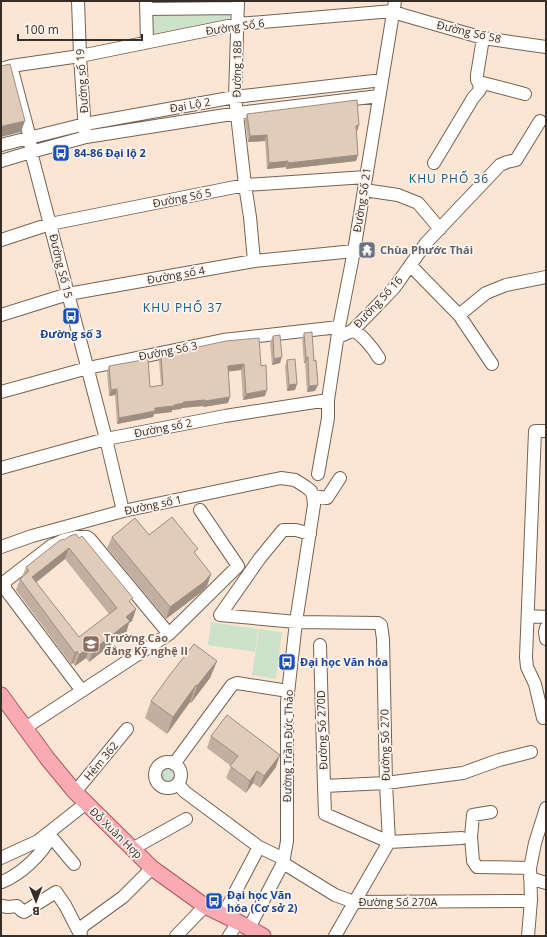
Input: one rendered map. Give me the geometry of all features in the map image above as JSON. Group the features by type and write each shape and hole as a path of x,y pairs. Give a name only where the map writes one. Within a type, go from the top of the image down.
{"main road":[{"name":"Đỗ Xuân Hợp","path":"1,695 47,758 85,804 152,868 205,906 263,936"}],"street":[{"name":"Đường số 19","path":"78,1 80,56 86,137"},
{"path":"147,42 146,5 238,4"},
{"name":"Đường 18B","path":"238,4 236,97 254,261"},
{"name":"Đường Số 6","path":"80,56 238,24 394,6"},
{"name":"Đường Số 58","path":"394,6 403,15 483,38 546,47"},
{"name":"Đường Số 21","path":"318,474 328,418 328,400 339,332 354,251 394,6"},
{"path":"434,163 473,98 481,88 476,80 483,38"},
{"path":"6,67 80,56"},
{"name":"Đường Số 15","path":"6,67 30,138 31,152 88,368 123,511"},
{"name":"Đại Lộ 2","path":"1,146 84,124 236,97 382,80"},
{"path":"479,85 484,83 525,94"},
{"name":"Đại Lộ 2","path":"1,161 86,137 238,112 379,96"},
{"name":"Đường Số 16","path":"339,332 352,331 394,288 426,243 500,165 516,160 540,121"},
{"name":"Đường Số 5","path":"1,240 50,224 245,185 366,176"},
{"path":"364,190 398,195 418,203 440,229"},
{"name":"Đường số 4","path":"1,315 68,294 254,261 354,251"},
{"path":"410,265 459,315 492,364"},
{"path":"459,315 486,293 506,285 546,277"},
{"path":"352,331 356,331 370,345 379,358"},
{"name":"Đường Số 3","path":"1,392 88,368 223,340 339,332"},
{"name":"Đường số 2","path":"2,466 106,439 225,416 328,400"},
{"path":"543,718 535,684 527,667 526,656 535,431 546,431"},
{"name":"Đường số 1","path":"1,547 32,536 123,511 281,478 295,480 310,491"},
{"path":"310,491 327,498 340,478"},
{"name":"Đường Trần Đức Thảo","path":"229,936 243,925 283,861 287,842 287,702 296,622 314,505 310,491"},
{"path":"25,728 169,634 238,566 200,510"},
{"path":"296,622 220,616 260,558 283,530 296,530 310,534"},
{"path":"82,691 10,597 4,587 4,583 7,580 51,546 64,540 76,537 87,537 90,539 169,634"},
{"path":"528,616 546,617"},
{"name":"Đường Số 270","path":"296,622 378,623 381,625 383,639 386,783 389,842"},
{"path":"546,628 546,639"},
{"name":"Đường Số 270D","path":"320,646 325,814 389,842"},
{"path":"174,764 232,685 237,683 288,692"},
{"name":"Hẻm 362","path":"75,792 127,729"},
{"path":"324,786 386,783 464,773 499,760 531,752"},
{"path":"165,762 174,764 181,773 178,784 174,787 161,787 155,780 155,771 165,762"},
{"name":"Đường Số 270A","path":"178,784 185,792 259,847 335,895 354,902 523,901"},
{"path":"1,858 50,834 85,804"},
{"path":"528,936 531,900 530,873 535,843 546,808"},
{"path":"491,812 473,815 471,837 473,861 477,867 530,873 546,882"},
{"path":"132,849 186,819"},
{"path":"50,834 74,864"},
{"path":"2,882 37,858 47,844 50,834"},
{"path":"334,936 389,842 462,838"},
{"path":"223,915 259,847"},
{"path":"79,935 83,926 123,897 152,868"},
{"path":"2,906 17,906 24,912 56,892 65,905 79,935"},
{"path":"176,936 205,906"}],"green space":[{"path":"153,13 227,13 230,17 227,19 152,34 151,16"},
{"path":"211,622 258,629 255,652 208,645"},
{"path":"259,629 282,632 276,679 252,675"},
{"path":"164,766 172,766 177,771 175,782 172,784 164,784 159,779 159,771"}],"building":[{"path":"10,64 25,121 1,127 1,66"},
{"path":"357,100 359,125 356,126 358,155 288,163 288,161 269,163 267,135 250,136 247,114"},
{"path":"312,332 314,361 316,360 318,385 309,386 308,357 306,357 304,333"},
{"path":"280,335 282,357 274,359 273,336"},
{"path":"259,338 261,366 266,365 267,390 246,394 244,364 228,366 230,397 205,401 183,402 184,403 174,406 155,408 155,411 119,418 117,389 111,390 109,366 148,359 150,387 163,385 161,355 226,341"},
{"path":"295,359 297,384 289,385 287,360"},
{"path":"172,517 198,549 194,552 211,574 204,582 170,607 112,537 135,518 149,535"},
{"path":"76,534 79,538 82,536 133,598 129,601 136,609 126,617 130,621 93,650 90,646 79,655 77,651 75,653 20,579 29,571 26,567 59,541","holes":["69,548 117,608 79,637 32,577"]},
{"path":"194,644 217,661 197,686 196,685 173,717 151,701"},
{"path":"227,715 280,755 264,776 257,771 250,781 230,766 238,756 211,736"}],"place":[{"name":"84-86 Đại lộ 2","path":"61,153"},
{"name":"Chùa Phước Thái","path":"367,250"},
{"name":"Đường số 3","path":"71,316"},
{"name":"Trường Cao đẳng Kỹ nghệ II","path":"91,644"},
{"name":"Đại học Văn hóa","path":"287,662"},
{"name":"Đại học Văn hóa (Cơ sở 2)","path":"214,901"}],"district":[{"name":"KHU PHỐ 36","path":"449,179"},
{"name":"KHU PHỐ 37","path":"183,308"}]}
